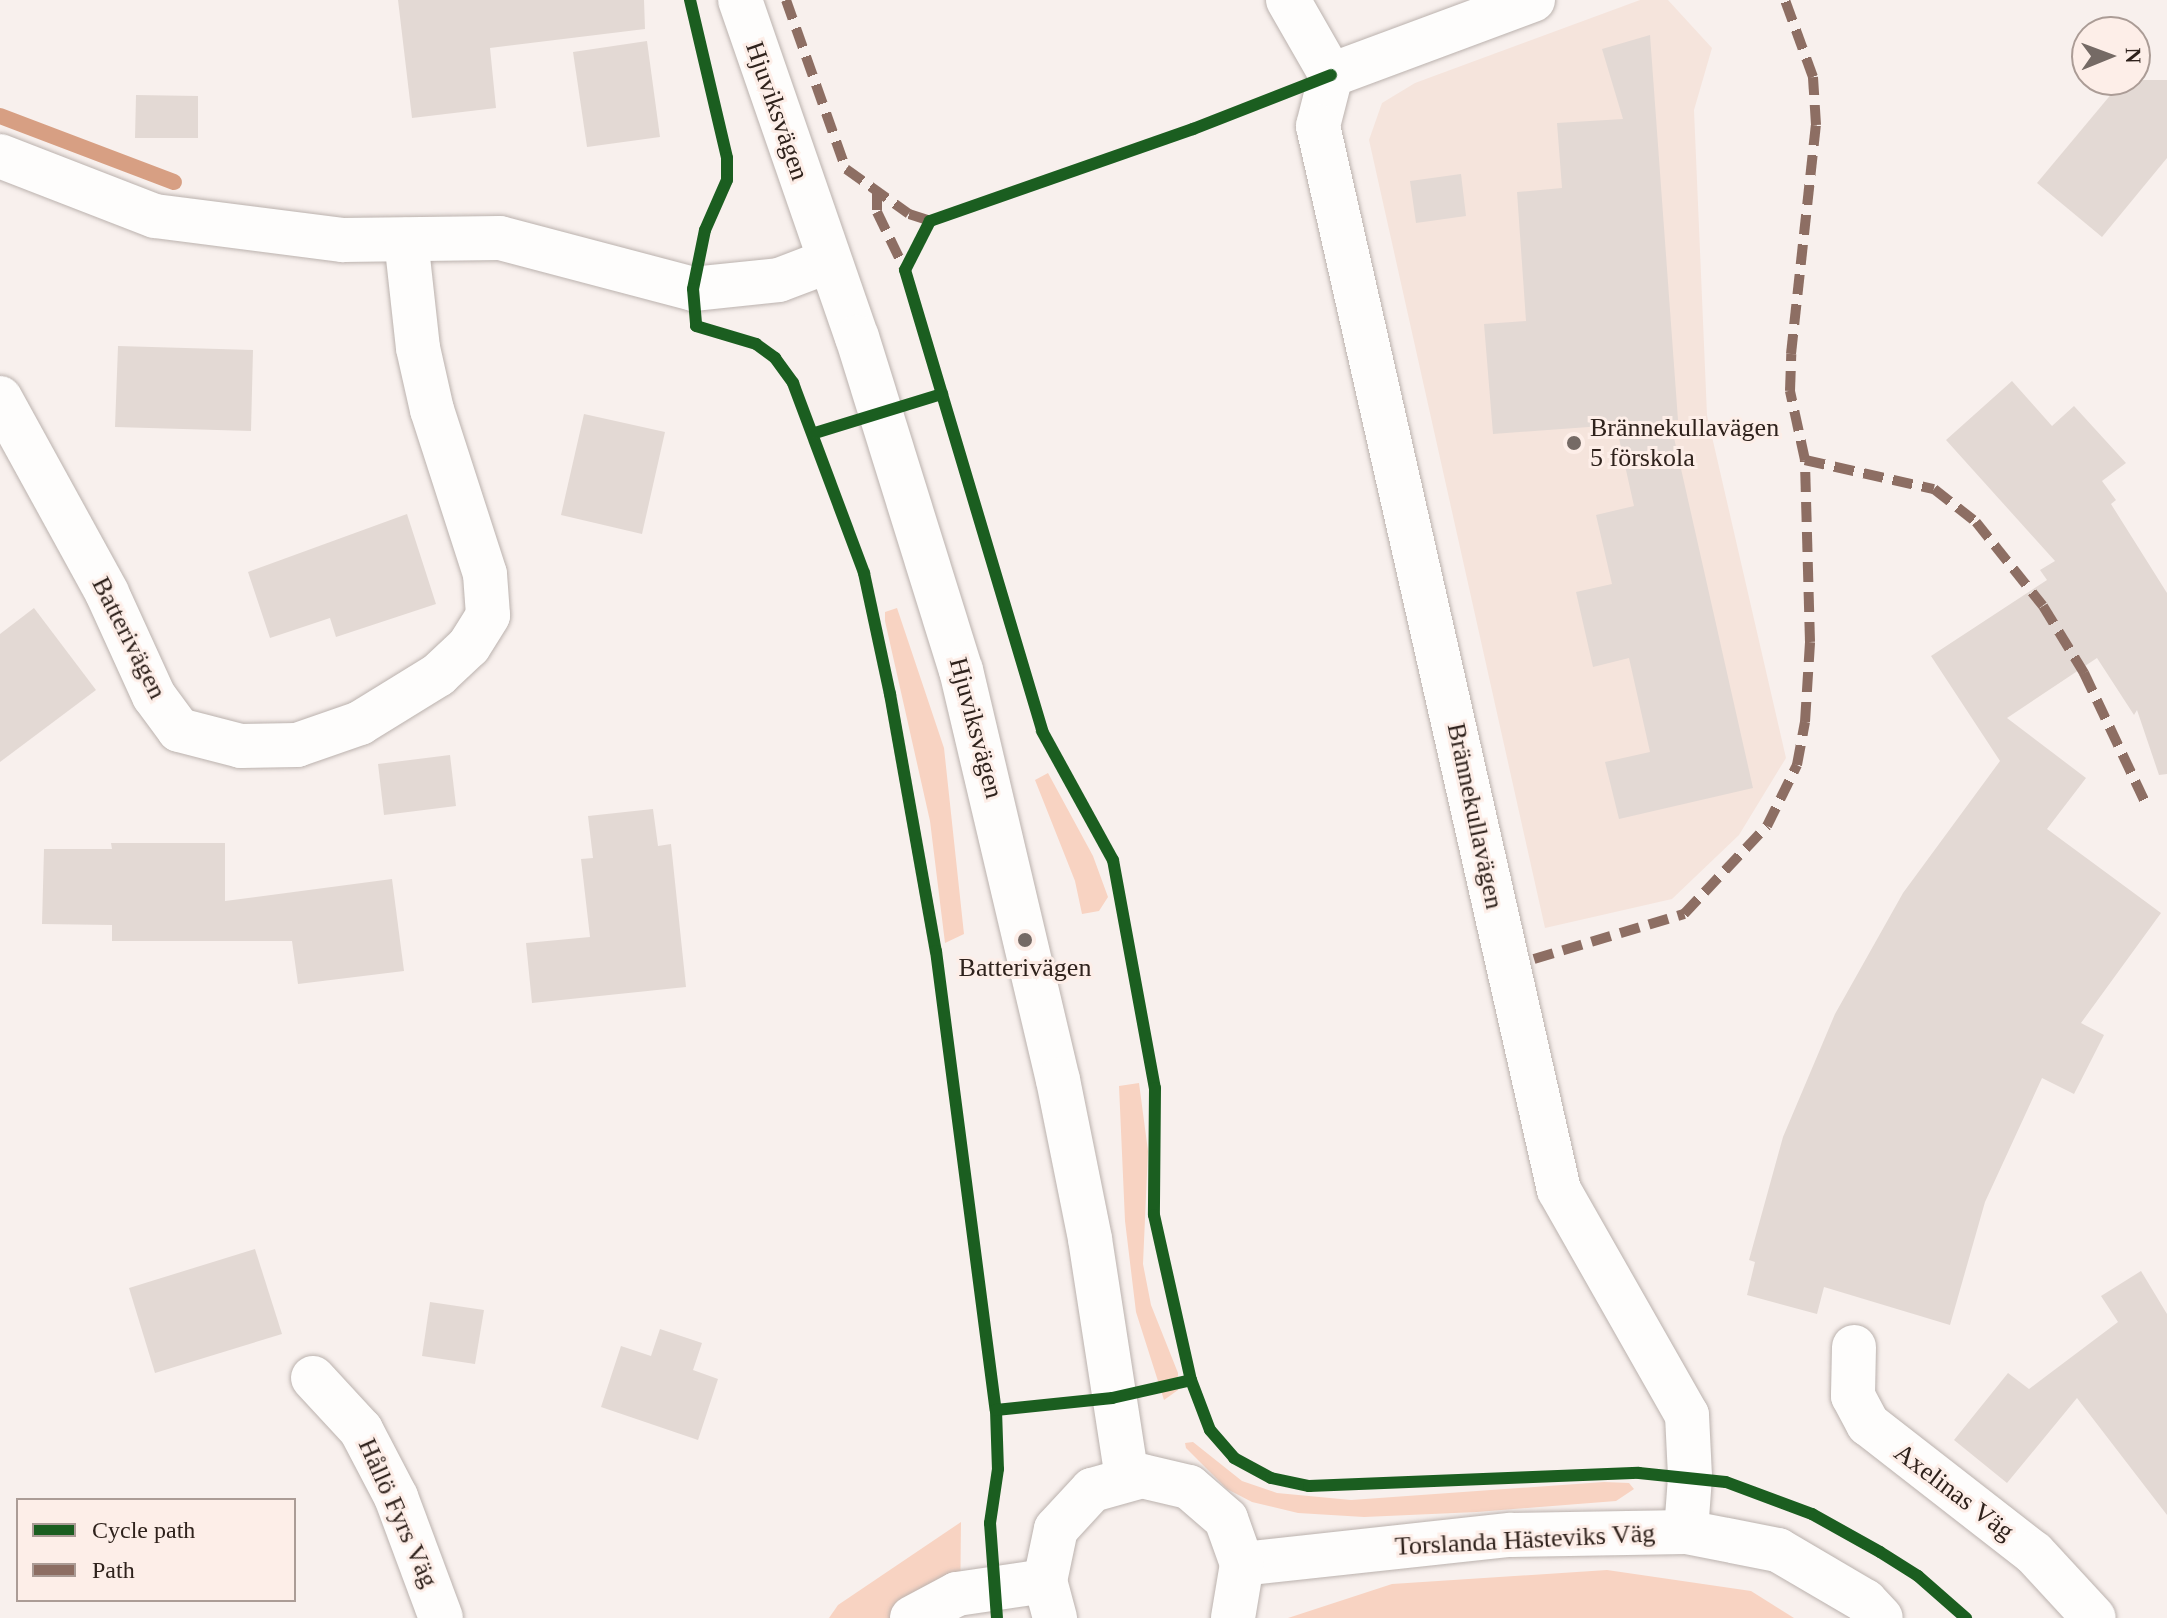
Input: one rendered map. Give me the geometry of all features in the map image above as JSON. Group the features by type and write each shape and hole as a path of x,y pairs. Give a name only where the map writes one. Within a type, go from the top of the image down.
{"street":[{"name":"Hjuviksvägen","path":"740,0 925,546 997,809 1090,1239 1127,1477"},
{"path":"1288,0 1331,75 1533,0"},
{"name":"Brännekullavägen","path":"1331,75 1318,126 1532,1086 1559,1190 1687,1415 1690,1477 1686,1532"},
{"path":"0,156 155,216 343,240 464,236 529,243 645,280 693,289 779,280 829,261"},
{"name":"Batterivägen","path":"0,398 107,593 154,696 179,730 241,746 297,745 360,723 438,675 469,646 488,615 485,574 432,410 418,348 406,240"},
{"name":"Axelinas Väg","path":"1854,1347 1853,1396 1868,1424 2034,1553 2094,1618"},
{"name":"Hållö Fyrs Väg","path":"313,1378 361,1430 396,1497 441,1618"},
{"path":"912,1618 957,1594 1050,1600 1049,1545 1066,1514 1092,1490 1127,1477 1167,1479 1203,1496 1226,1519 1242,1564 1243,1585 1233,1618"},
{"name":"Torslanda Hästeviks Väg","path":"1242,1564 1511,1535 1686,1532 1778,1550 1865,1601 1881,1618"}],"shaded area":[{"name":"Brännekullavägen 5 förskola","path":"1640,0 1668,0 1712,48 1694,110 1707,415 1786,758 1739,835 1672,899 1545,928 1369,140 1382,103 1415,83"},
{"path":"897,608 944,748 964,934 945,943 930,821 885,621 885,612"},
{"path":"1048,773 1093,856 1108,897 1099,911 1082,914 1075,881 1035,780"},
{"path":"1139,1083 1148,1151 1143,1264 1151,1305 1178,1373 1178,1390 1164,1400 1136,1312 1125,1221 1119,1086"},
{"path":"1193,1442 1242,1481 1277,1493 1351,1500 1604,1482 1629,1483 1634,1489 1616,1501 1477,1512 1364,1517 1298,1513 1252,1502 1227,1489 1186,1448 1185,1443"},
{"path":"961,1522 960,1618 829,1618 838,1605"},
{"path":"1607,1570 1751,1591 1794,1618 1288,1618 1392,1584"}],"building":[{"path":"398,0 644,0 645,29 490,48 496,108 412,118"},
{"path":"1650,35 1678,420 1670,420 1753,788 1619,819 1605,762 1650,752 1629,658 1593,667 1576,592 1612,584 1596,515 1634,506 1616,425 1493,434 1484,324 1526,321 1517,192 1562,188 1557,123 1623,119 1602,49"},
{"path":"647,41 660,137 587,147 573,52"},
{"path":"2151,80 2167,80 2167,158 2102,237 2037,183 2110,96 2151,96"},
{"path":"136,95 198,96 198,138 135,138"},
{"path":"1461,174 1466,216 1416,223 1410,181"},
{"path":"118,346 253,350 251,431 115,427"},
{"path":"2012,381 2052,426 2074,406 2126,463 2102,481 2116,500 2111,504 2167,593 2167,774 2159,775 2137,710 2134,715 2097,658 2007,718 2086,778 2047,829 2161,913 2081,1023 2104,1035 2074,1094 2042,1078 1985,1202 1950,1325 1824,1287 1817,1314 1747,1295 1755,1262 1749,1260 1783,1137 1835,1014 1903,893 2000,761 1931,656 2047,580 2040,570 2055,561 1946,440"},
{"path":"584,414 665,432 642,534 561,515"},
{"path":"407,514 436,604 336,637 330,618 270,638 248,572"},
{"path":"34,608 96,690 0,762 0,634"},
{"path":"450,755 456,806 384,815 378,764"},
{"path":"653,809 658,846 671,844 686,987 532,1003 526,943 590,937 581,859 593,858 588,816"},
{"path":"111,843 225,843 225,901 392,879 404,971 298,984 292,941 112,941 112,925 42,924 44,849 112,849"},
{"path":"255,1249 282,1334 155,1373 129,1288"},
{"path":"2141,1271 2167,1314 2167,1515 2077,1398 2007,1483 1954,1440 2008,1373 2029,1389 2118,1322 2101,1296"},
{"path":"430,1302 484,1310 475,1364 422,1356"},
{"path":"660,1329 702,1343 693,1370 718,1379 698,1440 601,1407 621,1346 651,1356"}],"waterway":[{"path":"0,116 174,182"}],"marked path":[{"path":"786,0 846,169 909,214 930,221"},
{"path":"1534,959 1684,914 1767,826 1797,765 1805,722 1810,642 1805,460 1790,391 1791,354 1816,125 1813,77 1785,0"},
{"path":"877,190 877,212 905,270"},
{"path":"1805,460 1934,489 1976,522 2043,606 2084,673 2147,806"}],"cycle path":[{"path":"690,0 727,158 727,180 705,230 693,289 696,326 756,344 775,358 793,383 864,573 890,694 936,951 996,1410 998,1469 990,1523 997,1618"},
{"path":"1331,75 1193,129 930,221 905,270 1042,731 1113,860 1155,1088 1154,1215 1191,1380 1210,1430 1234,1458 1271,1478 1309,1486 1639,1473 1726,1482 1812,1514 1880,1552 1918,1576 1966,1618"},
{"path":"815,433 942,394"},
{"path":"996,1410 1112,1398 1191,1380"}],"place":[{"name":"Brännekullavägen 5 förskola","path":"1574,443"},
{"name":"Batterivägen","path":"1025,940"}]}
